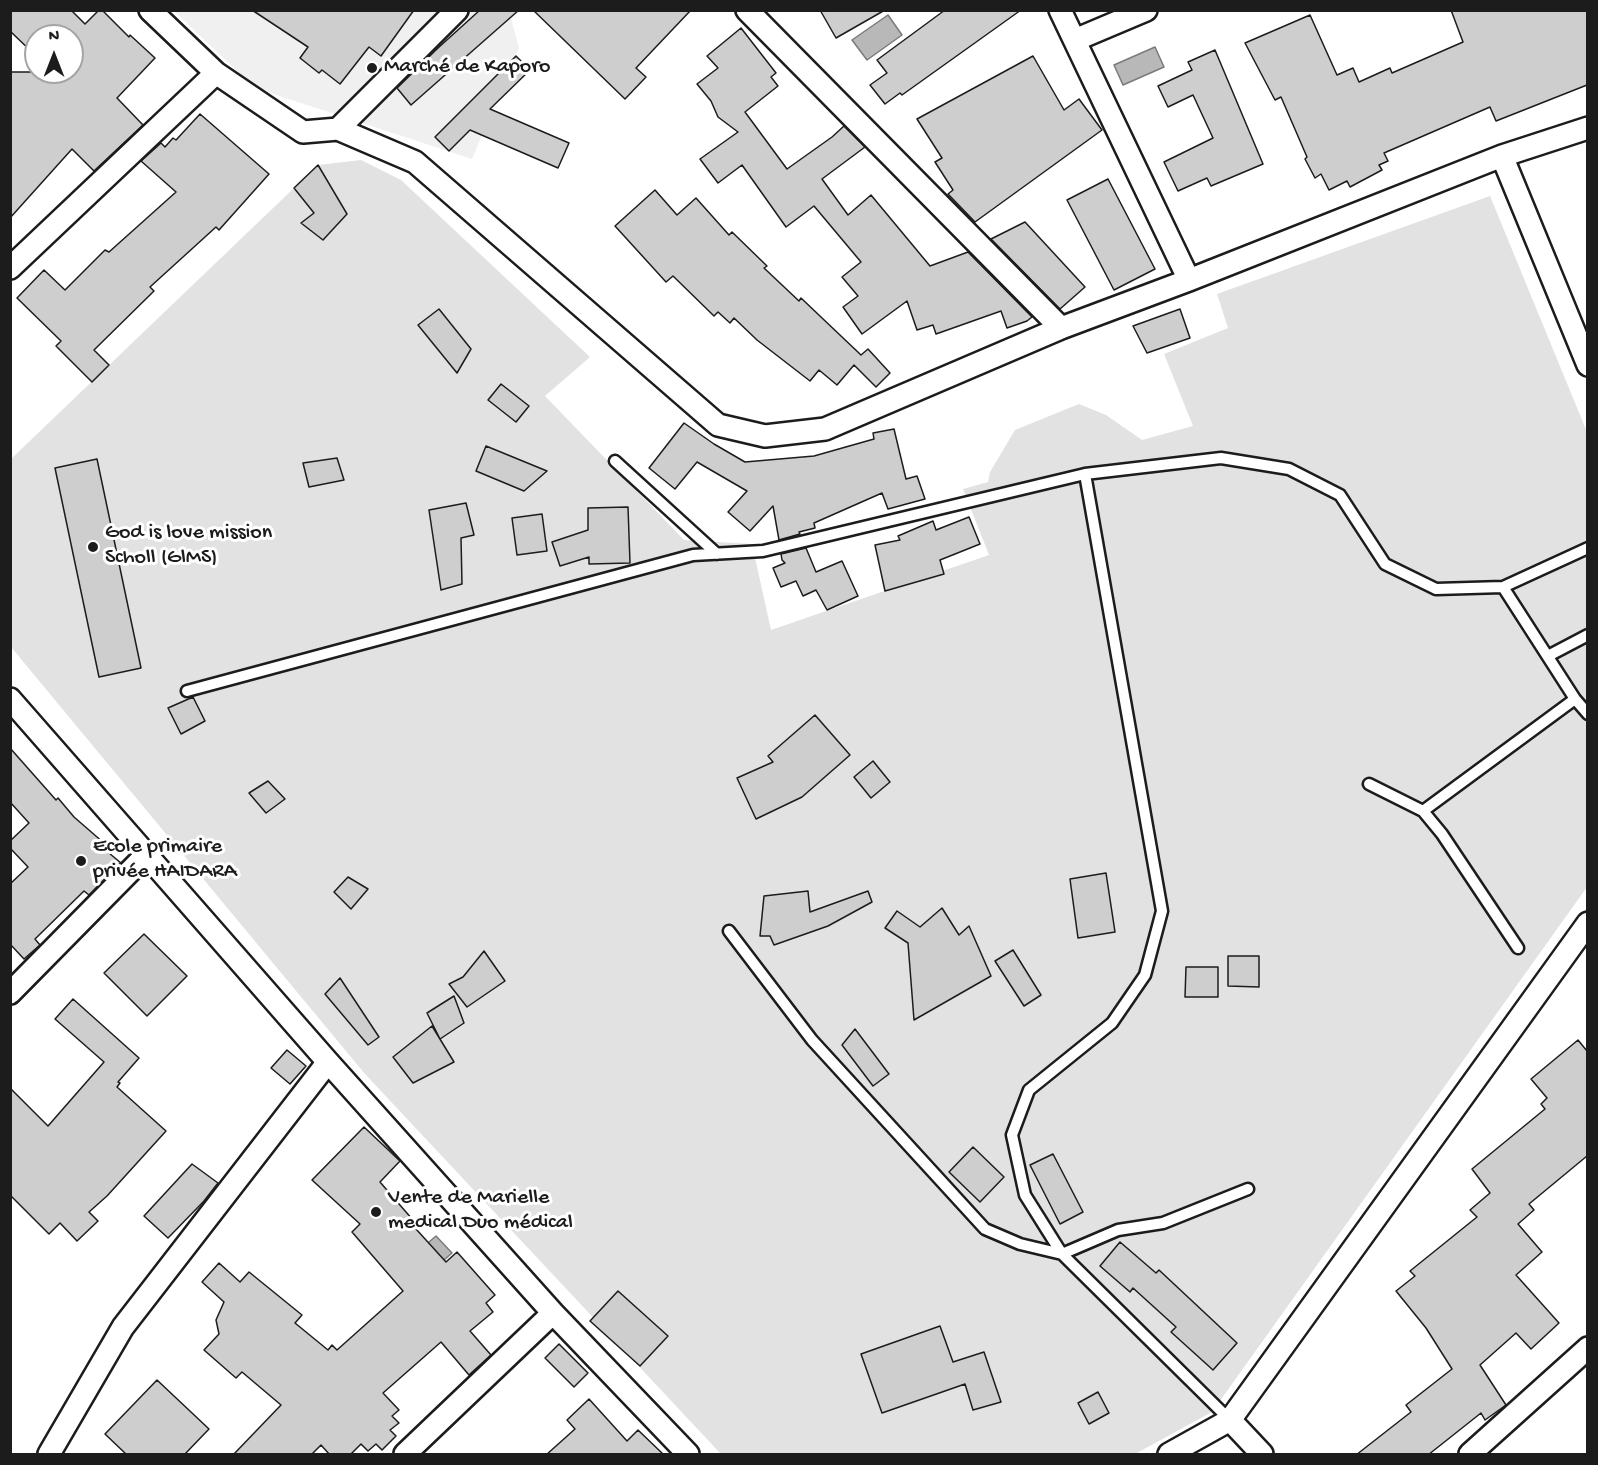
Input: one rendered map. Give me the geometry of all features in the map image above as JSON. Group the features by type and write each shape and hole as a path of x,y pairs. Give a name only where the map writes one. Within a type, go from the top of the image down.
{"street":[{"path":"150,10 216,73 303,132 338,129 415,162 718,425 765,436 825,429 1061,328 1502,156 1587,128"},
{"path":"338,129 457,10"},
{"path":"747,10 1061,328"},
{"path":"1060,10 1189,280"},
{"path":"1075,40 1146,10"},
{"path":"10,268 216,73"},
{"path":"1502,156 1587,365"},
{"path":"10,699 328,1062 553,1313 688,1455"},
{"path":"10,993 146,855"},
{"path":"1169,1455 1230,1420 1587,923"},
{"path":"49,1455 123,1327 328,1062"},
{"path":"405,1455 553,1313"},
{"path":"1470,1455 1587,1348"},
{"path":"1230,1420 1262,1455"}],"lane":[{"path":"187,691 693,555 763,551 1085,474 1221,458 1288,469 1340,495 1385,564 1436,589 1503,587 1587,548"},
{"path":"615,461 717,554"},
{"path":"1085,474 1161,911 1145,975 1112,1023 1029,1090 1012,1135 1025,1195 1062,1254 1230,1420"},
{"path":"1503,587 1587,714"},
{"path":"1548,656 1587,635"},
{"path":"1423,811 1575,699"},
{"path":"1370,784 1423,811 1442,834 1518,948"},
{"path":"729,931 812,1040 986,1229 1020,1244 1062,1254 1118,1230 1163,1223 1248,1189"}],"shaded area":[{"name":"Marché de Kaporo","path":"174,11 509,11 519,48 472,159 255,88"},
{"path":"888,15 902,35 867,60 852,40"},
{"path":"1155,47 1164,67 1123,85 1114,65"},
{"path":"361,160 401,180 590,357 545,396 684,540 752,544 771,630 989,555 963,489 988,482 990,472 1015,430 1079,404 1106,415 1142,440 1193,426 1164,354 1228,328 1217,294 1490,196 1587,432 1587,887 1212,1412 1135,1454 721,1454 365,1074 11,647 11,459 318,165"},
{"path":"436,1236 452,1253 416,1285 400,1267"}],"building":[{"path":"10,10 71,10 85,24 99,10 102,10 129,37 130,35 155,58 117,98 143,125 94,171 72,149 10,218 10,72 24,72 24,84 84,84 84,24 24,24 24,44 10,31"},
{"path":"252,10 414,10 381,56 369,47 340,84 322,70 319,73 300,58 308,47"},
{"path":"480,10 519,10 411,105 397,88"},
{"path":"533,10 691,10 636,68 646,77 625,99"},
{"path":"820,10 885,10 836,38"},
{"path":"945,10 1021,10 902,95 900,93 885,104 870,85 887,73 877,60"},
{"path":"1451,10 1587,10 1587,85 1496,121 1490,107 1384,153 1388,161 1379,165 1382,170 1350,187 1347,181 1329,190 1321,174 1315,178 1305,159 1307,157 1281,97 1275,100 1245,43 1310,15 1337,75 1353,68 1359,82 1390,68 1392,73 1463,42"},
{"path":"741,28 776,73 771,77 778,86 745,112 787,169 844,126 865,147 822,179 848,215 871,195 930,266 968,252 1032,317 1007,328 1001,311 936,334 933,325 917,330 907,301 862,334 843,307 858,296 842,277 861,262 814,206 786,227 742,165 718,183 700,159 738,132 718,117 711,101 697,84 718,68 707,56"},
{"path":"1215,50 1263,164 1211,186 1207,178 1178,191 1164,162 1213,138 1193,95 1168,107 1158,86 1192,70 1188,62"},
{"path":"516,56 530,70 490,109 569,143 558,168 470,130 449,151 435,137"},
{"path":"1033,56 1064,110 1079,99 1102,130 975,222 948,194 953,190 935,162 942,158 917,119"},
{"path":"200,114 269,174 219,230 216,227 150,287 154,291 94,350 109,365 92,382 56,346 61,341 17,298 44,270 65,290 105,250 109,252 176,192 141,161 161,143 165,147 173,138 176,140"},
{"path":"318,165 347,214 323,240 301,223 314,213 294,188"},
{"path":"1108,179 1155,269 1114,290 1067,200"},
{"path":"655,190 677,215 696,198 729,235 732,232 767,266 764,268 799,301 801,298 861,355 868,349 890,373 876,387 854,365 837,385 819,370 810,381 757,340 734,318 730,323 718,312 714,316 673,276 666,282 615,226"},
{"path":"1025,222 1085,287 1060,309 991,239"},
{"path":"439,309 471,349 457,373 418,325"},
{"path":"1180,309 1190,338 1147,353 1133,326"},
{"path":"501,384 529,406 516,422 488,400"},
{"path":"684,423 745,462 814,456 874,439 873,433 894,429 906,479 917,476 925,499 888,509 882,493 814,523 815,528 779,540 773,506 750,531 728,512 747,491 697,462 675,489 649,468"},
{"path":"486,446 547,471 524,491 476,471"},
{"path":"337,458 344,480 309,487 303,463"},
{"path":"97,459 141,668 99,677 55,468"},
{"path":"466,503 474,535 461,538 462,584 441,590 429,510"},
{"path":"628,507 630,563 589,564 589,557 560,566 552,542 588,530 588,508"},
{"path":"542,514 547,551 517,555 512,518"},
{"path":"969,517 980,544 940,560 944,574 885,591 875,545 900,540 898,536 933,521 936,530"},
{"path":"806,548 816,572 842,561 858,596 827,610 816,590 803,596 796,581 781,587 773,568 785,563 781,554"},
{"path":"193,697 205,721 181,734 168,708"},
{"path":"815,715 850,755 802,797 756,819 737,778 773,762 768,756"},
{"path":"10,748 56,800 58,798 74,817 112,850 109,853 121,863 89,895 84,891 35,939 40,945 24,959 10,944 10,884 28,867 10,848 10,841 29,823 10,802"},
{"path":"873,761 890,782 871,798 854,777"},
{"path":"268,781 285,799 266,813 249,793"},
{"path":"1106,873 1115,932 1078,938 1070,879"},
{"path":"348,877 368,889 351,909 334,892"},
{"path":"808,891 810,912 868,891 872,902 828,926 774,945 770,936 760,936 764,896"},
{"path":"942,908 959,935 969,926 991,976 914,1020 908,943 885,928 897,911 920,927"},
{"path":"144,934 187,976 147,1016 104,973"},
{"path":"1013,950 1041,995 1024,1006 995,961"},
{"path":"484,951 505,981 467,1007 449,984 463,977"},
{"path":"1228,956 1259,956 1259,987 1228,986"},
{"path":"1186,967 1218,967 1218,997 1185,997"},
{"path":"340,978 379,1037 368,1045 325,994"},
{"path":"454,996 464,1023 440,1039 427,1013"},
{"path":"73,999 139,1058 118,1082 120,1083 117,1087 166,1131 107,1196 89,1212 98,1221 77,1241 60,1223 49,1234 10,1195 10,1088 48,1126 104,1062 55,1019"},
{"path":"432,1026 454,1062 413,1083 393,1057"},
{"path":"855,1029 889,1074 873,1086 842,1045"},
{"path":"1578,1040 1587,1051 1587,1156 1529,1204 1534,1210 1518,1224 1542,1252 1516,1275 1559,1323 1531,1349 1516,1333 1480,1365 1506,1405 1485,1420 1481,1413 1428,1455 1356,1455 1411,1412 1406,1405 1452,1369 1426,1328 1396,1291 1415,1276 1410,1271 1477,1217 1470,1210 1490,1193 1472,1169 1545,1109 1541,1104 1547,1098 1531,1079"},
{"path":"287,1050 306,1066 290,1084 271,1068"},
{"path":"364,1127 400,1161 380,1182 419,1227 416,1229 446,1262 457,1252 495,1295 486,1303 493,1312 470,1331 491,1355 469,1375 441,1342 383,1393 399,1410 392,1416 399,1423 390,1430 396,1436 382,1450 376,1444 368,1451 361,1444 350,1455 330,1455 321,1445 311,1455 233,1455 281,1405 242,1372 236,1378 204,1350 219,1334 216,1320 224,1302 202,1282 219,1263 240,1282 249,1272 302,1315 295,1323 328,1350 332,1345 337,1350 403,1291 352,1232 360,1224 312,1180"},
{"path":"973,1147 1004,1177 980,1202 949,1172"},
{"path":"1053,1154 1083,1212 1060,1224 1030,1165"},
{"path":"192,1164 218,1183 168,1238 144,1216"},
{"path":"1120,1242 1156,1273 1159,1270 1237,1343 1213,1370 1171,1332 1176,1327 1133,1288 1130,1292 1100,1266"},
{"path":"618,1291 668,1336 640,1366 590,1321"},
{"path":"940,1326 953,1362 984,1352 1001,1402 973,1410 965,1384 882,1413 861,1354"},
{"path":"559,1344 588,1373 574,1387 545,1358"},
{"path":"157,1380 209,1429 184,1455 127,1455 105,1434"},
{"path":"1098,1392 1109,1413 1089,1424 1078,1403"},
{"path":"589,1399 627,1441 638,1430 664,1455 546,1455 575,1429 567,1420"}],"place":[{"name":"Marché de Kaporo","path":"372,68"},
{"name":"God is love mission Scholl (GlMS)","path":"93,547"},
{"name":"Ecole primaire privée HAIDARA","path":"81,861"},
{"name":"Vente de Marielle medical Duo médical","path":"376,1212"}]}
